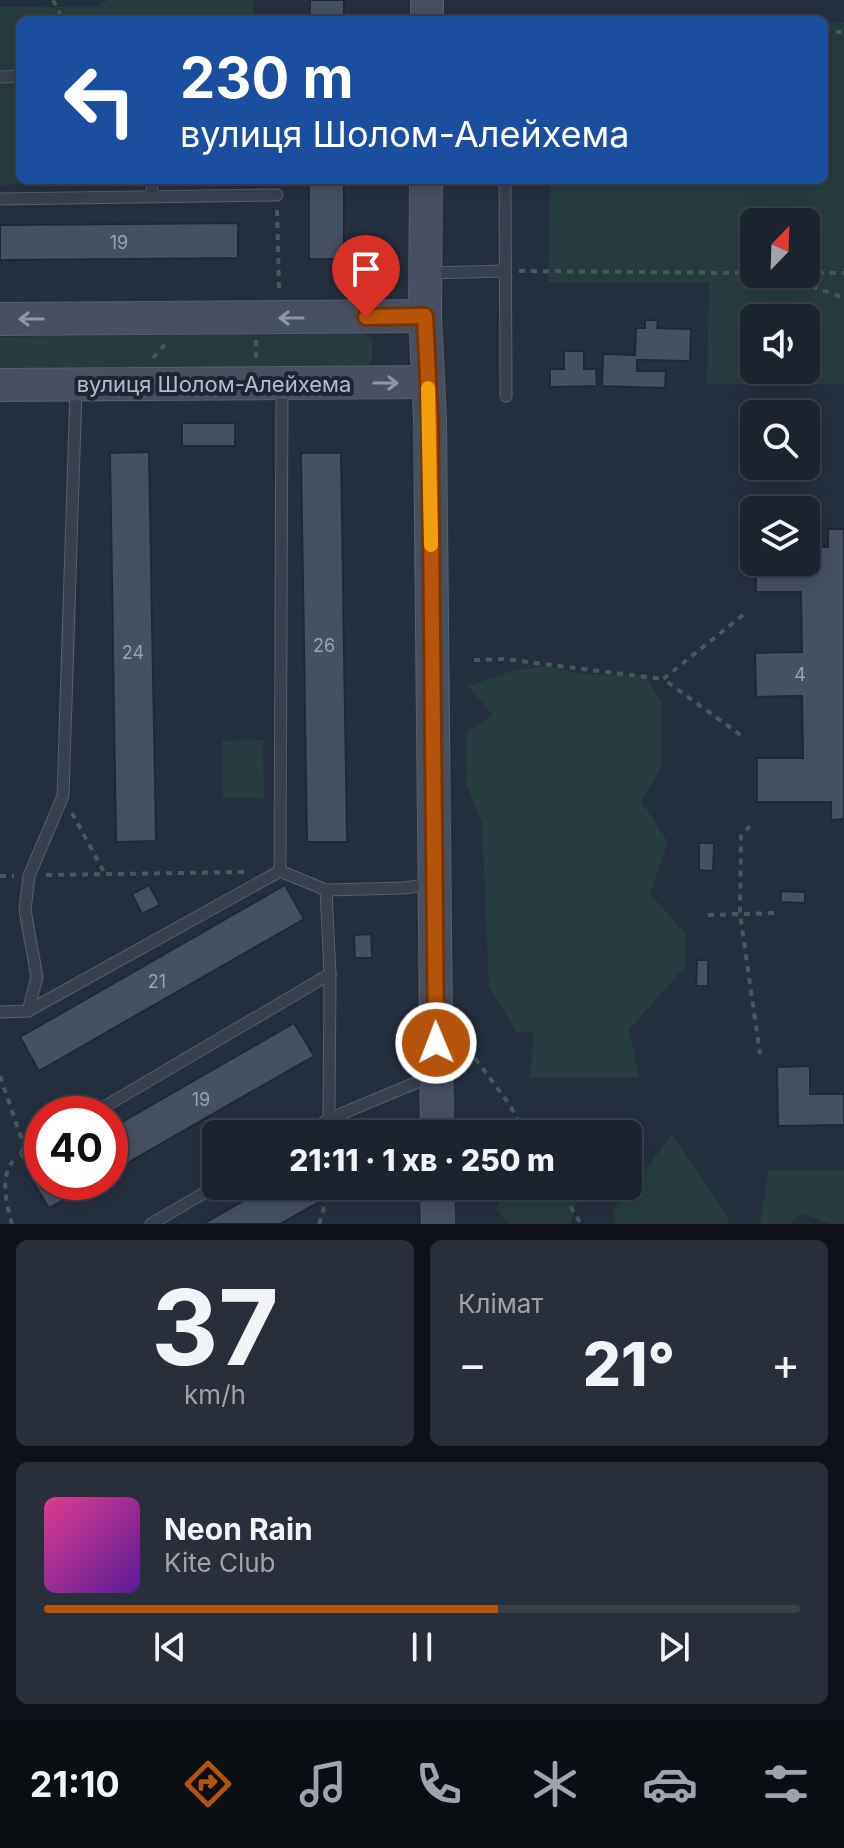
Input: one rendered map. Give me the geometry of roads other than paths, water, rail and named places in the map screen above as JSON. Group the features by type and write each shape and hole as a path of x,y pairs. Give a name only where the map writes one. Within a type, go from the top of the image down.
{"street":[{"path":"426,184 425,316 437,1120"},
{"path":"0,319 425,316"},
{"name":"вулиця Шолом-Алейхема","path":"0,385 428,382"},
{"path":"437,1200 438,1224"}],"lane":[{"path":"152,184 152,197"},
{"path":"505,184 506,396"},
{"path":"0,199 277,195"},
{"path":"425,273 504,271"},
{"path":"269,383 280,871"},
{"path":"28,1011 37,977 25,910 29,876 63,796 76,385"},
{"path":"280,871 326,890 433,884"},
{"path":"0,1012 28,1011 280,871"},
{"path":"326,890 330,974 329,1119 436,1075"},
{"path":"123,1096 330,974"},
{"path":"151,1224 202,1194"}]}
